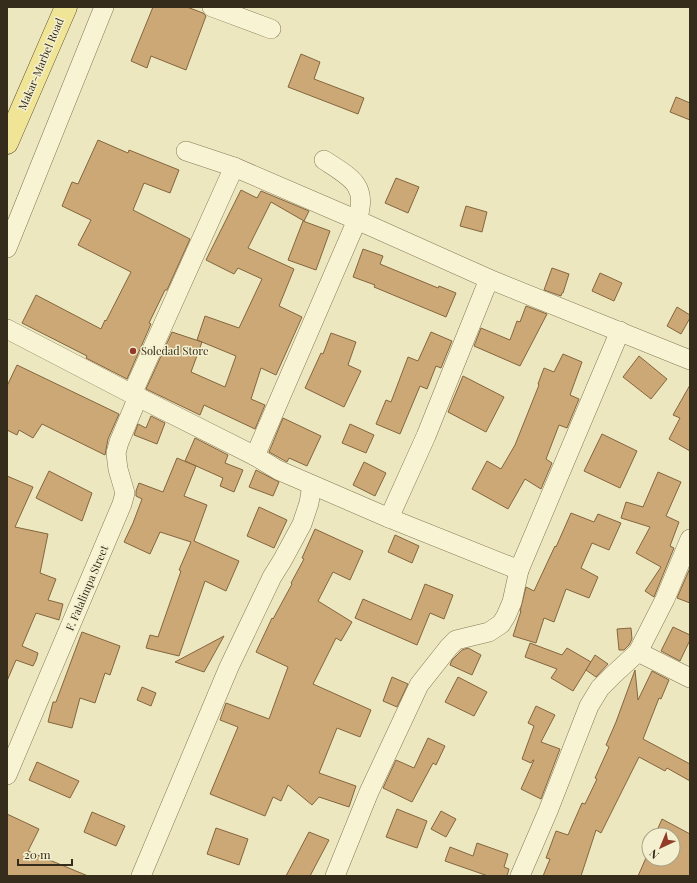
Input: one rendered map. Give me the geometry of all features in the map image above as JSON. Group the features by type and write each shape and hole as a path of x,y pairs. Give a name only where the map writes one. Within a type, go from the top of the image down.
{"main road":[{"name":"Makar-Marbel Road","path":"7,143 66,7"}],"street":[{"path":"7,248 104,7"},
{"path":"212,7 271,29"},
{"path":"186,151 234,167 489,279 690,360"},
{"path":"255,456 361,208 362,198 357,186 348,176 324,160"},
{"name":"F. Falalimpa Street","path":"7,775 122,504 125,493 118,469 116,453 119,442 135,396 234,167"},
{"path":"389,518 426,436 489,279"},
{"path":"7,329 135,396 255,456 278,470 389,518 519,570"},
{"path":"335,876 369,792 419,685 456,640 489,632 501,624 506,616 512,602 519,570 620,331"},
{"path":"141,876 229,666 272,577 302,524 309,503 312,485"},
{"path":"520,876 548,811 589,706 600,688 638,652 665,599 690,539"},
{"path":"638,652 690,678"}],"building":[{"path":"153,7 187,7 203,13 206,16 186,70 151,56 147,68 131,61"},
{"path":"301,54 320,62 314,79 364,98 358,114 288,87"},
{"path":"676,97 690,103 690,120 670,112"},
{"path":"98,140 128,153 129,150 179,170 170,193 144,183 133,210 190,239 167,290 165,290 149,323 151,324 127,379 86,358 87,356 22,323 36,295 101,329 131,272 78,245 91,220 62,206 72,182 78,184"},
{"path":"396,178 419,187 408,213 385,203"},
{"path":"241,190 257,198 261,191 309,211 304,221 271,202 248,248 294,269 279,306 302,317 276,375 261,368 251,399 265,405 255,429 204,405 200,415 146,389 172,332 202,342 197,340 205,316 239,328 262,279 238,268 234,274 206,260","holes":["202,342 236,356 225,387 191,372"]},
{"path":"466,206 487,212 482,232 460,226"},
{"path":"303,221 330,231 316,270 288,260"},
{"path":"363,249 383,256 380,264 438,288 439,286 456,293 446,317 374,287 375,285 353,277"},
{"path":"552,268 569,274 561,296 544,290"},
{"path":"600,273 622,283 614,301 592,291"},
{"path":"526,306 547,314 520,366 474,346 481,328 510,340 517,321 520,322"},
{"path":"677,307 690,315 690,318 681,334 667,326"},
{"path":"431,332 452,341 441,368 436,366 427,389 420,386 400,434 376,424 386,400 391,402 408,357 418,361"},
{"path":"331,333 356,342 348,365 361,371 344,407 305,388 321,353 323,354"},
{"path":"563,354 582,362 570,395 579,399 567,428 559,425 546,459 552,463 541,489 525,479 508,509 472,489 487,461 501,469 515,445 539,385 538,384 544,368 554,372"},
{"path":"639,356 667,379 651,399 623,377"},
{"path":"17,365 119,414 108,439 105,455 42,424 33,438 19,430 17,435 7,430 7,386"},
{"path":"463,376 504,397 486,432 448,412"},
{"path":"690,385 690,451 669,439 680,418 673,415"},
{"path":"151,416 165,423 157,444 134,435 138,424 146,428"},
{"path":"283,418 321,436 307,466 289,458 287,462 269,452"},
{"path":"350,424 374,435 366,453 342,443"},
{"path":"602,434 637,451 620,488 584,471"},
{"path":"195,438 228,455 225,463 243,470 234,492 220,486 223,478 185,461"},
{"path":"177,458 196,466 184,496 207,505 194,541 239,561 226,591 205,581 179,656 146,648 150,635 158,637 181,571 179,570 191,542 160,532 150,554 124,542 142,499 136,496 139,483 163,492"},
{"path":"364,462 386,473 375,496 353,485"},
{"path":"256,470 279,482 273,496 249,487"},
{"path":"49,471 92,493 82,521 36,498"},
{"path":"658,472 681,482 666,516 679,522 670,546 674,548 654,597 645,591 661,567 636,553 650,527 621,518 626,502 643,507"},
{"path":"7,476 33,487 15,527 48,534 40,573 56,579 48,600 63,604 59,620 36,613 22,646 38,653 36,660 33,666 16,660 7,681"},
{"path":"259,507 287,520 274,548 247,536"},
{"path":"571,513 594,522 598,514 621,523 609,550 592,543 581,568 598,577 589,598 566,589 554,622 544,618 536,643 513,636 521,611 526,587 534,591"},
{"path":"315,529 363,551 350,580 333,572 318,601 352,622 341,641 336,638 313,684 371,710 360,737 337,728 319,773 356,786 349,807 319,797 312,805 288,785 281,801 273,797 265,816 210,794 238,727 220,720 226,703 269,719 288,667 256,652 272,618 273,619 304,559 302,558"},
{"path":"395,535 419,546 412,563 388,552"},
{"path":"690,568 690,603 677,598"},
{"path":"425,584 453,595 444,619 430,613 417,645 355,618 363,599 411,620"},
{"path":"673,627 690,635 690,640 680,661 661,651"},
{"path":"631,628 632,639 629,645 624,650 619,650 617,629"},
{"path":"82,632 120,646 110,675 105,673 95,703 80,698 72,728 48,722 53,702 56,702"},
{"path":"224,636 204,672 175,662"},
{"path":"530,643 562,655 567,648 591,662 573,691 551,678 557,669 525,657"},
{"path":"468,648 481,655 472,675 450,665 452,660 462,650"},
{"path":"595,655 608,664 596,677 586,670"},
{"path":"635,670 638,700 652,671 669,680 661,699 659,698 643,739 690,764 690,781 667,768 665,771 639,757 601,833 596,830 581,876 543,876 550,859 546,858 556,831 568,835 582,803 585,804 597,779 595,778 609,747 606,745"},
{"path":"392,677 408,684 397,707 383,701"},
{"path":"458,677 487,692 474,716 445,702"},
{"path":"142,687 156,693 151,706 137,700"},
{"path":"536,706 555,715 541,742 560,749 541,799 521,789 534,760 531,763 522,759 534,726 528,723"},
{"path":"428,738 445,746 436,765 433,763 412,802 383,788 396,760 414,768"},
{"path":"37,762 79,781 70,798 29,780"},
{"path":"397,809 427,821 417,848 386,837"},
{"path":"441,811 456,819 446,837 431,829"},
{"path":"92,812 125,826 116,846 84,832"},
{"path":"7,814 39,829 28,851 88,876 7,876"},
{"path":"662,819 677,827 658,827"},
{"path":"216,828 248,839 239,865 207,854"},
{"path":"681,829 690,834 690,876 638,876 642,867 681,867"},
{"path":"309,832 329,840 310,876 286,876"},
{"path":"477,843 508,854 504,867 509,869 507,876 488,876 445,861 450,847 473,856"}],"place":[{"name":"Soledad Store","path":"133,351"}]}
